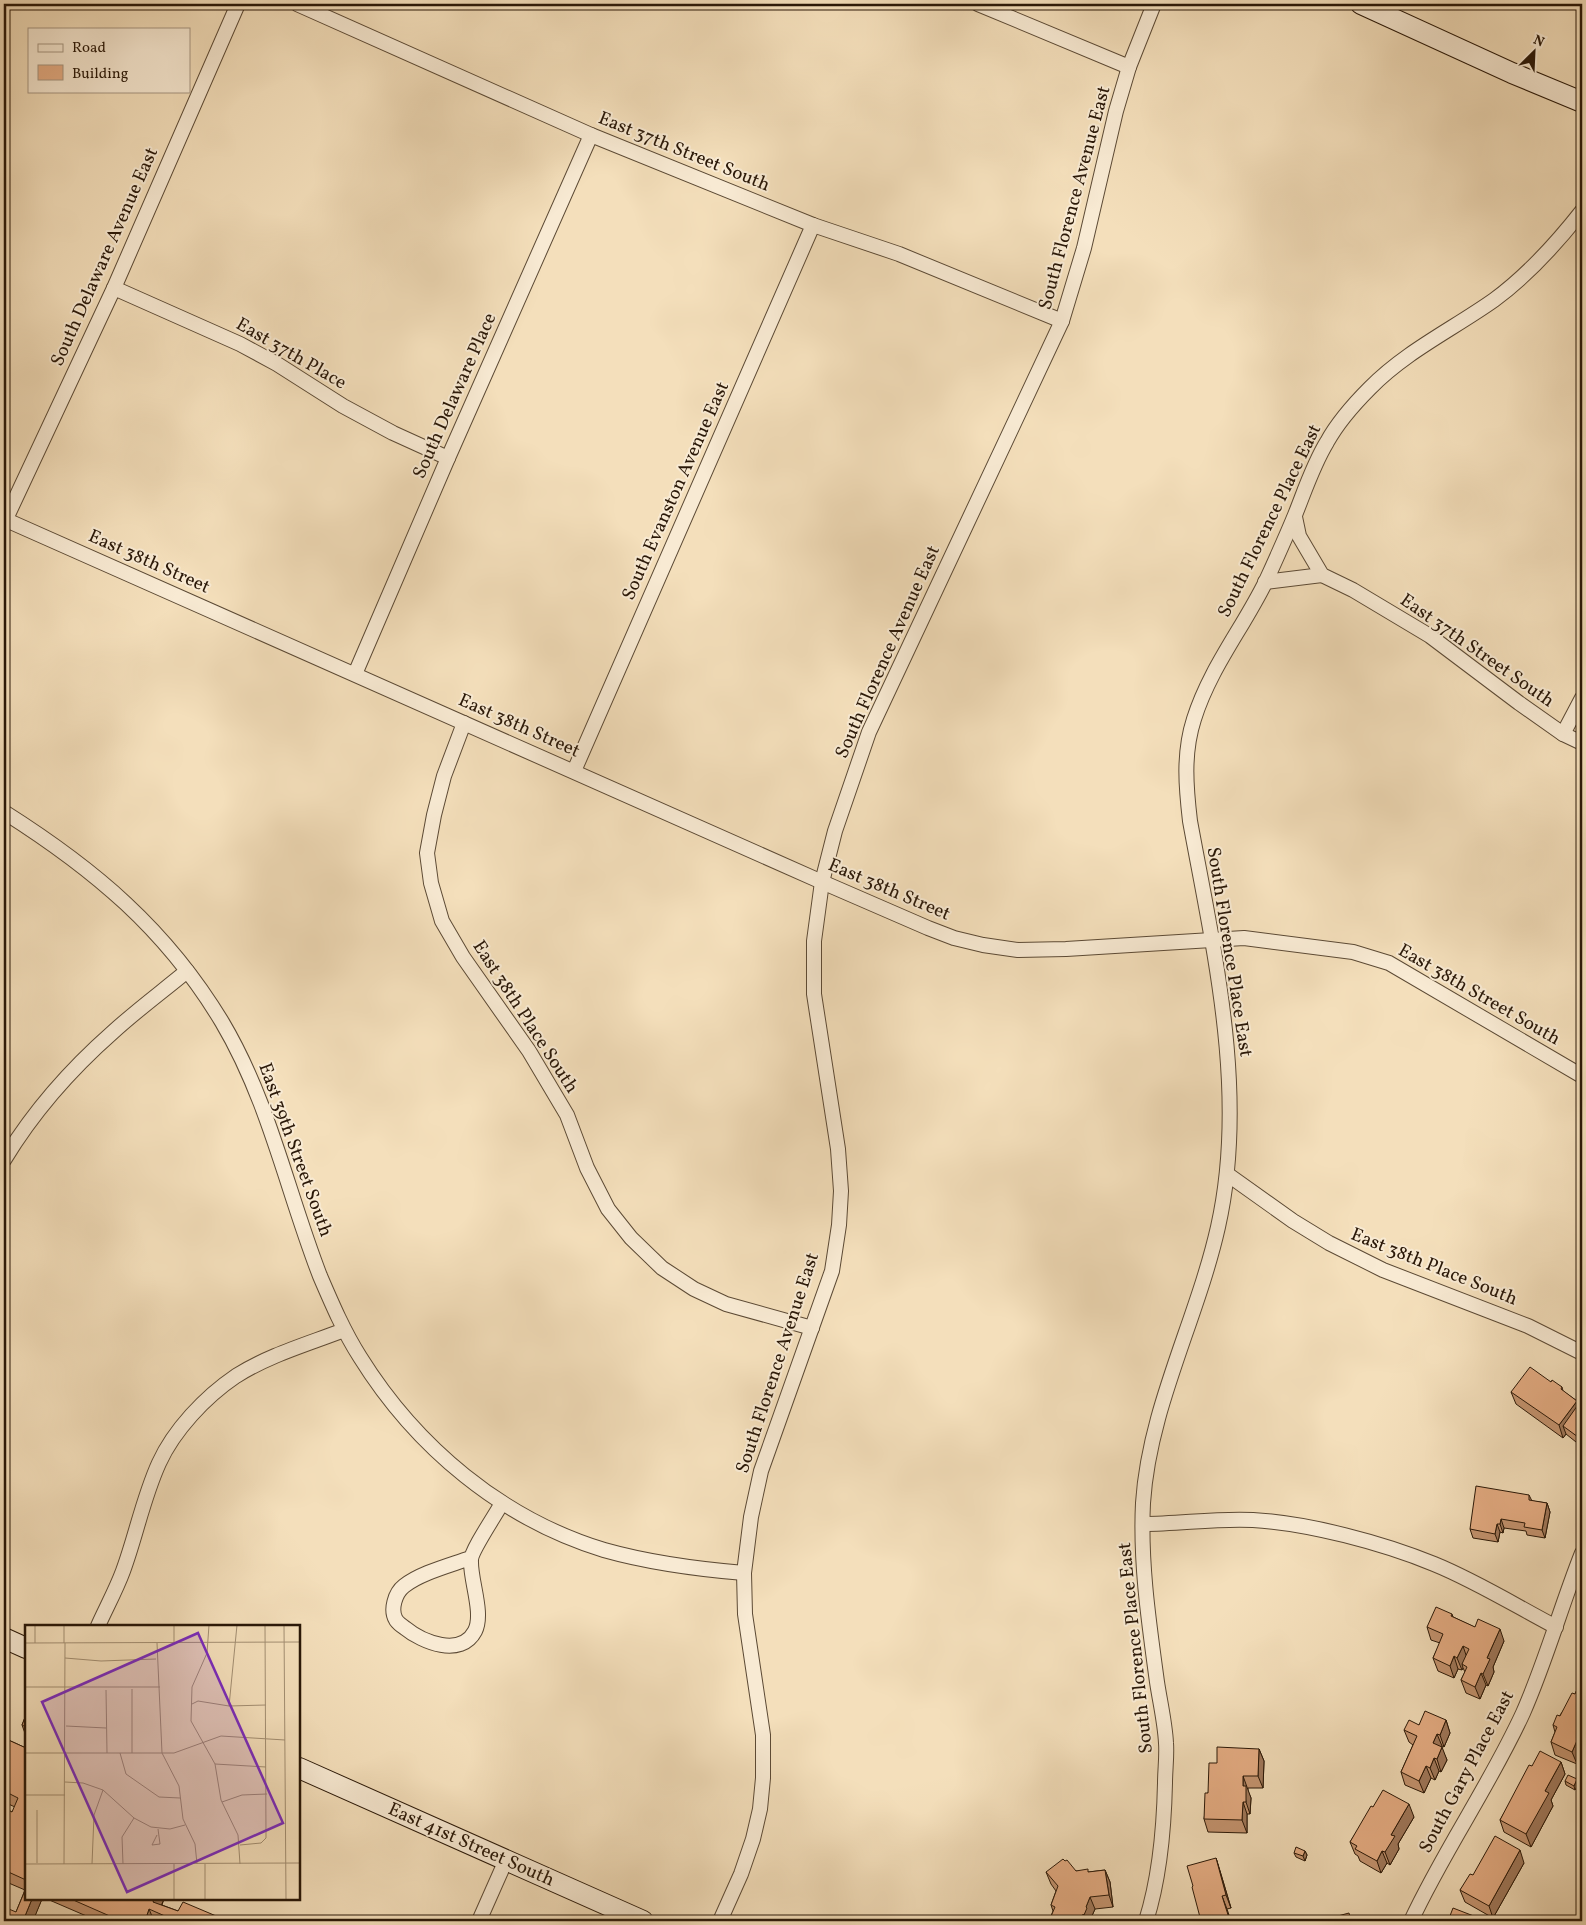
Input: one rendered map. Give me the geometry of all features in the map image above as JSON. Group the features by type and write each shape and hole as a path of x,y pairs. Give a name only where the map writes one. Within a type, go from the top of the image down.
{"main road":[{"path":"1361,4 1512,73 1582,102"},
{"path":"4,1638 25,1648"},
{"name":"East 41st Street South","path":"300,1768 643,1921"}],"street":[{"name":"South Delaware Avenue East","path":"4,520 114,288 238,4"},
{"name":"East 37th Street South","path":"297,4 591,135 813,225 899,254 1062,321"},
{"path":"978,4 1129,67"},
{"name":"South Florence Avenue East","path":"720,1921 753,1839 760,1809 763,1778 762,1735 745,1614 744,1574 751,1517 761,1471 832,1271 839,1226 841,1191 838,1149 814,994 814,941 822,882 835,831 869,732 1062,321 1084,248 1116,111 1129,67 1154,4"},
{"name":"South Delaware Place","path":"355,674 591,135"},
{"name":"South Florence Place East","path":"1146,1921 1152,1900 1163,1833 1166,1743 1146,1600 1143,1560 1143,1501 1149,1456 1163,1402 1207,1274 1219,1225 1227,1174 1228,1055 1222,1005 1190,821 1186,770 1188,745 1194,720 1213,672 1265,582 1314,466 1328,440 1346,414 1371,387 1426,344 1493,300 1525,275 1559,240 1582,211"},
{"name":"South Evanston Avenue East","path":"574,771 813,225"},
{"name":"East 37th Place","path":"114,288 240,344 277,364 343,406 448,458"},
{"path":"1265,582 1322,575 1299,536 1294,517"},
{"name":"East 38th Street","path":"4,520 822,882 954,938 983,946 1025,950"},
{"name":"East 37th Street South","path":"1322,575 1353,590 1430,636 1564,734 1582,743"},
{"path":"1564,734 1582,698"},
{"name":"East 38th Place South","path":"464,723 444,776 427,853 431,883 442,921 462,957 529,1051 567,1116 588,1168 608,1208 631,1238 662,1268 694,1289 726,1304 812,1328"},
{"name":"East 39th Street South","path":"4,812 67,854 125,902 162,940 187,971 222,1023 246,1068 265,1113 320,1275 344,1330 360,1358 385,1393 416,1430 449,1463 502,1504 557,1532 602,1549 645,1560 682,1567 744,1574"},
{"name":"East 38th Street South","path":"1025,950 1244,938 1353,952 1389,963 1582,1076"},
{"path":"4,1160 35,1114 81,1062 114,1031 187,971"},
{"name":"East 38th Place South","path":"1227,1174 1293,1221 1329,1243 1383,1270 1528,1326 1582,1353"},
{"path":"98,1625 122,1573 145,1499 159,1463 173,1439 196,1412 235,1377 258,1364 344,1330"},
{"path":"470,1558 414,1579 403,1587 396,1596 393,1610 396,1621 409,1632 425,1640 442,1645 455,1645 467,1641 475,1631 478,1620 470,1558 502,1504"},
{"path":"1143,1524 1255,1520 1343,1535 1435,1564 1556,1627"},
{"name":"South Gary Place East","path":"1410,1921 1440,1862 1504,1752 1523,1712 1582,1553"},
{"path":"479,1921 506,1860"}],"building":[{"path":"1530,1367 1551,1382 1552,1380 1562,1387 1561,1389 1577,1401 1559,1425 1511,1392"},
{"path":"1580,1402 1582,1404 1582,1432 1578,1437 1563,1426"},
{"path":"1476,1486 1529,1495 1529,1500 1547,1503 1542,1530 1524,1527 1525,1523 1501,1519 1500,1524 1497,1524 1495,1534 1470,1529"},
{"path":"1436,1607 1475,1627 1478,1619 1500,1629 1487,1658 1490,1659 1475,1687 1461,1680 1467,1667 1462,1664 1469,1649 1463,1646 1457,1658 1454,1656 1450,1666 1433,1658 1443,1634 1427,1627"},
{"path":"1582,1679 1582,1729 1572,1752 1551,1742 1557,1727 1553,1725 1557,1715 1560,1716 1572,1693 1575,1694"},
{"path":"1425,1711 1446,1720 1440,1735 1437,1734 1433,1743 1442,1747 1437,1759 1434,1758 1430,1768 1426,1766 1419,1781 1401,1772 1417,1736 1404,1730 1409,1720 1419,1725"},
{"path":"4,1738 25,1748 25,1880 4,1870 4,1808 12,1812 18,1798 4,1791"},
{"path":"1217,1747 1259,1749 1258,1776 1243,1776 1243,1786 1246,1786 1246,1802 1243,1802 1242,1820 1204,1819 1205,1793 1208,1793 1209,1763 1217,1763"},
{"path":"1540,1751 1561,1762 1545,1791 1549,1793 1526,1834 1500,1820 1529,1765 1532,1766"},
{"path":"1568,1775 1577,1779 1574,1786 1565,1781"},
{"path":"1383,1790 1409,1804 1391,1835 1395,1836 1385,1852 1382,1851 1377,1861 1355,1849 1357,1846 1350,1842 1371,1806 1373,1807"},
{"path":"1495,1836 1520,1850 1489,1906 1460,1890 1470,1874 1473,1875"},
{"path":"1296,1847 1305,1851 1303,1856 1294,1853"},
{"path":"1216,1858 1226,1895 1222,1896 1230,1921 1201,1921 1187,1866"},
{"path":"1063,1859 1067,1860 1076,1871 1088,1869 1088,1872 1105,1870 1109,1895 1090,1897 1081,1921 1049,1921 1055,1907 1051,1905 1058,1886 1046,1872"},
{"path":"25,1890 25,1900 32,1900 25,1916 37,1921 4,1921 4,1907 16,1912"},
{"path":"73,1900 154,1900 153,1902 178,1911 183,1902 228,1921 174,1921 149,1909 145,1921 109,1921 112,1917"},
{"path":"1453,1908 1484,1920 1448,1921"},
{"path":"1349,1913 1351,1921 1319,1921"},
{"path":"1318,1916 1319,1921 1301,1921"}]}
